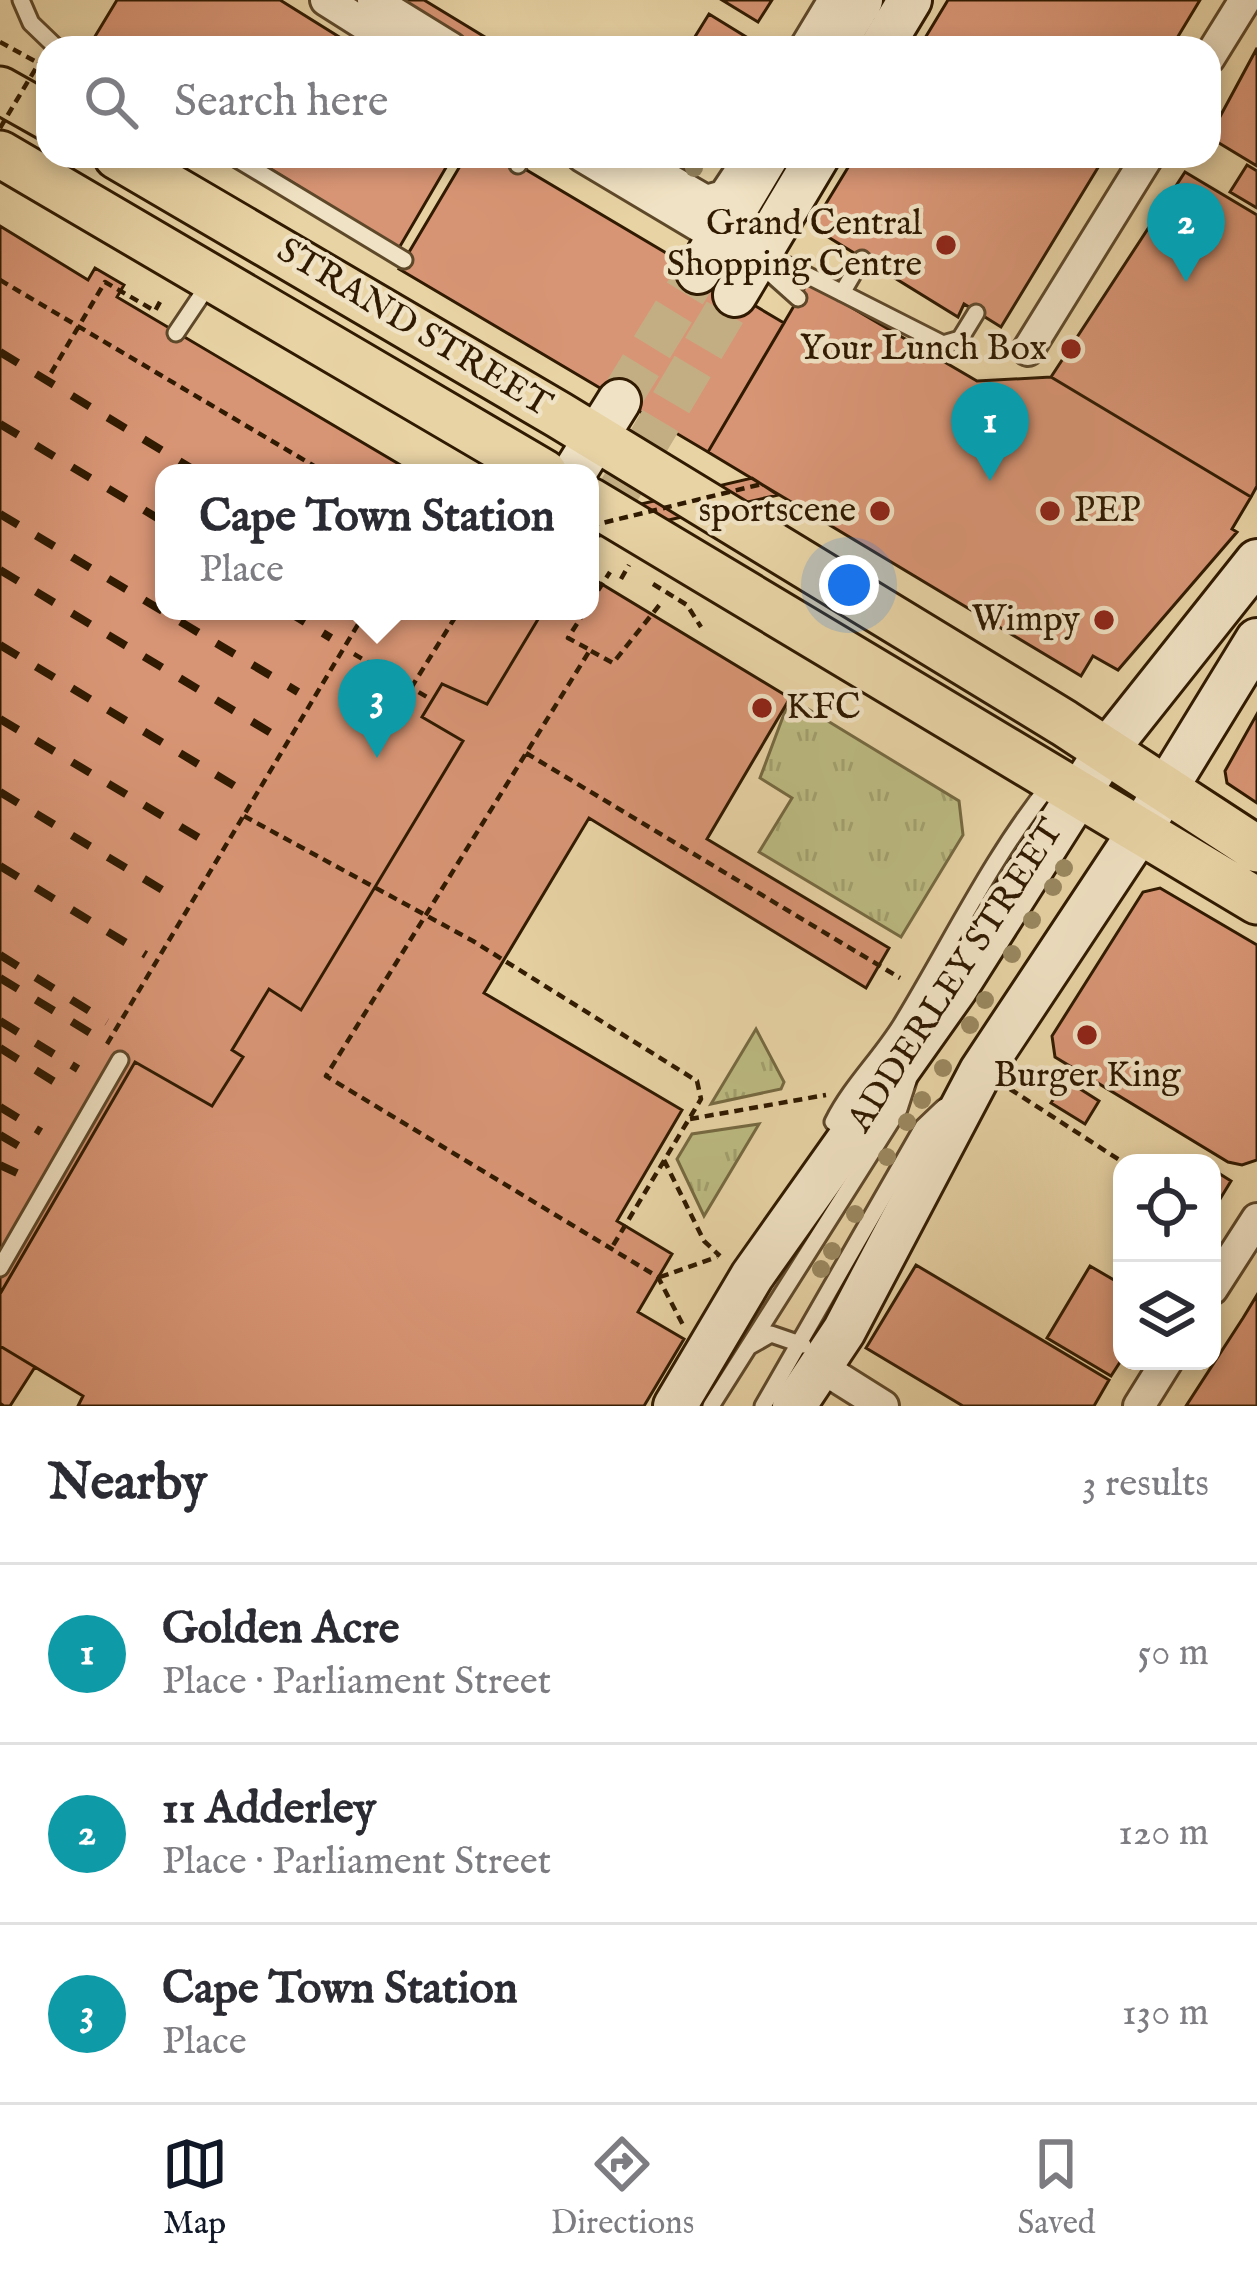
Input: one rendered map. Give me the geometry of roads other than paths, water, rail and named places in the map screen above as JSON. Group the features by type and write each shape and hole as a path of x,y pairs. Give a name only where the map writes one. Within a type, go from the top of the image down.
{"main road":[{"path":"839,36 861,0"},
{"path":"888,36 910,0"},
{"path":"0,90 36,110"},
{"name":"STRAND STREET","path":"0,154 529,464"},
{"name":"STRAND STREET","path":"138,168 353,290 596,437 1257,849"},
{"path":"708,255 747,168"},
{"path":"746,277 811,168"},
{"path":"599,506 1257,901"},
{"name":"ADDERLEY STREET","path":"675,1406 752,1276 922,1035 1065,786 1106,752 1257,561"},
{"name":"ADDERLEY STREET","path":"799,1373 996,1080 1257,640"}],"street":[{"path":"326,0 383,36"},
{"path":"373,0 432,36"},
{"path":"812,36 834,0"},
{"path":"1221,39 1245,0"},
{"path":"596,168 708,255 746,277"},
{"path":"647,168 698,198 715,200 744,168"},
{"path":"1028,350 1141,168"},
{"path":"1221,1277 1252,1236"},
{"path":"1138,1406 1161,1370"},
{"path":"799,1373 883,1406"}],"lane":[{"path":"21,0 31,23 45,36"},
{"path":"252,168 404,260"},
{"path":"842,293 862,259"},
{"path":"746,277 789,266 943,344 960,339 976,313"},
{"path":"746,277 798,298"},
{"path":"176,334 213,279"},
{"path":"833,1122 850,1089 870,1072 902,1024 1018,824 1065,786"},
{"path":"711,1406 899,1109 922,1035"},
{"path":"0,1268 120,1060"},
{"path":"743,1352 771,1334 799,1373 763,1406"}],"tunnel":[{"path":"619,401 698,272"},
{"path":"607,511 735,295"}],"railway":[{"path":"0,352 184,464"},
{"path":"0,424 155,517"},
{"path":"0,514 155,607"},
{"path":"0,570 271,733"},
{"path":"177,620 298,692"},
{"path":"302,620 331,638"},
{"path":"0,645 243,791"},
{"path":"0,719 211,845"},
{"path":"0,792 179,900"},
{"path":"0,866 146,955"},
{"path":"0,955 107,1022"},
{"path":"0,978 97,1037"},
{"path":"0,1021 78,1069"},
{"path":"0,1048 66,1089"},
{"path":"0,1107 41,1132"},
{"path":"0,1135 29,1152"},
{"path":"0,1165 17,1173"}],"place":[{"name":"Grand Central Shopping Centre","path":"946,245"},
{"name":"11 Adderley","path":"1186,282"},
{"name":"Your Lunch Box","path":"1071,349"},
{"name":"Golden Acre","path":"990,481"},
{"name":"sportscene","path":"880,511"},
{"name":"PEP","path":"1050,511"},
{"name":"Wimpy","path":"1104,620"},
{"name":"KFC","path":"762,708"},
{"name":"Cape Town Station","path":"377,758"},
{"name":"Burger King","path":"1087,1035"}]}
